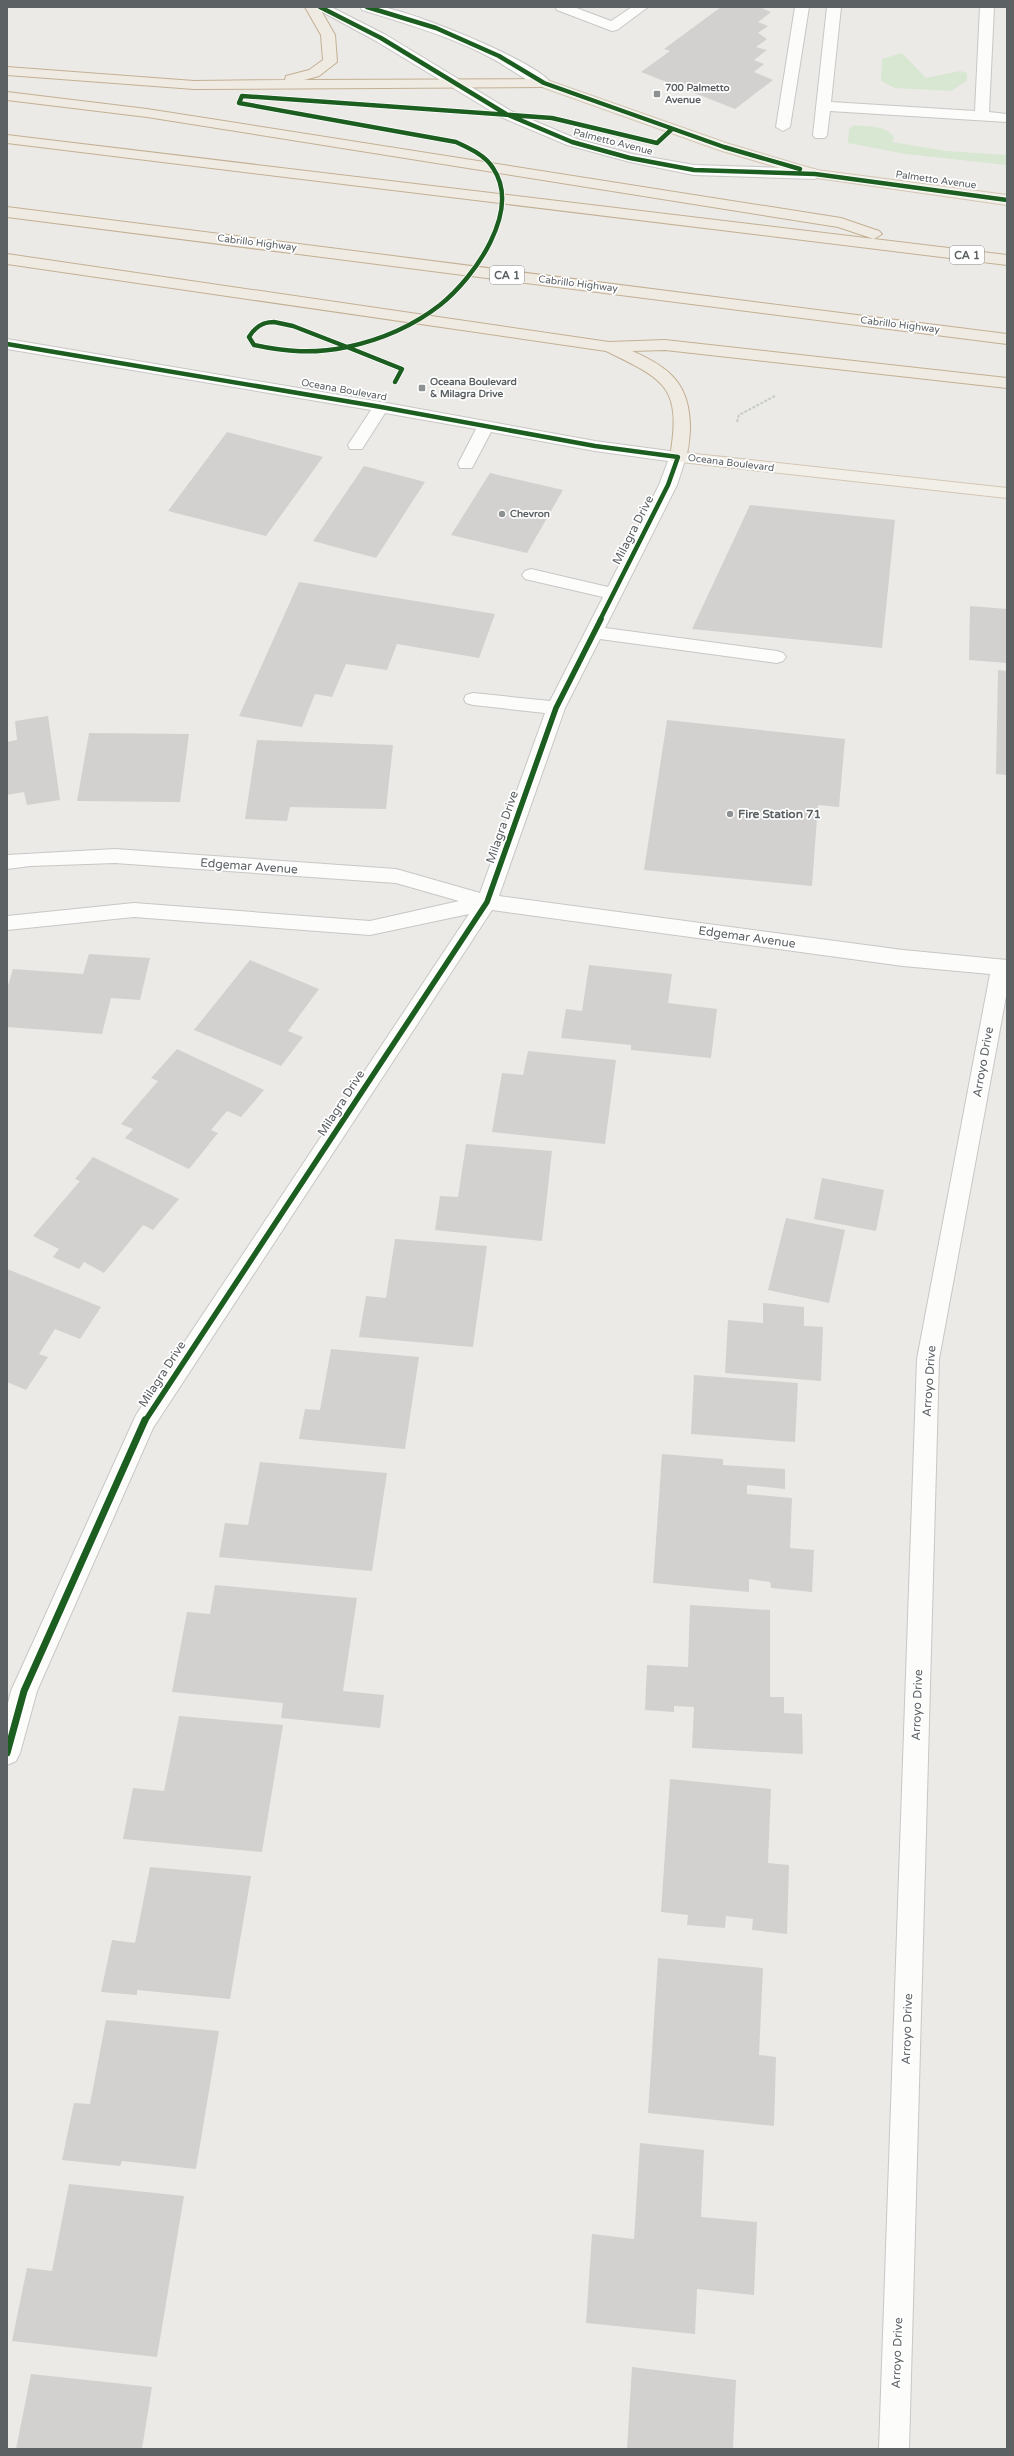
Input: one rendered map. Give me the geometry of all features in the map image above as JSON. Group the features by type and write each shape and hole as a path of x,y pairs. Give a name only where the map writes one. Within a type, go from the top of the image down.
{"highway":[{"path":"268,85 314,74 330,62 328,35 312,7"},
{"path":"7,71 194,85 544,82"},
{"path":"7,96 147,113 840,223 927,250"},
{"name":"CA 1","path":"7,139 1007,260"},
{"name":"Cabrillo Highway","path":"7,212 1007,339"},
{"path":"7,259 609,347 665,345 1007,383"},
{"path":"609,347 657,370 671,382 677,395 682,415 683,432 678,457"}],"main road":[{"name":"Palmetto Avenue","path":"544,82 709,142 815,174 1007,200"},
{"name":"Oceana Boulevard","path":"678,457 1007,493"}],"street":[{"name":"Palmetto Avenue","path":"320,7 381,38 458,83 506,114 572,142 630,158 694,170 815,174"},
{"name":"Palmetto Avenue","path":"367,7 436,28 499,56 544,82"},
{"path":"562,7 612,27 641,7"},
{"path":"783,127 802,7"},
{"path":"820,135 834,7"},
{"path":"982,115 987,7"},
{"path":"824,106 982,115 1007,118"},
{"name":"Oceana Boulevard","path":"7,344 381,407 594,446 678,457"},
{"path":"356,446 381,407"},
{"path":"466,464 486,426"},
{"name":"Milagra Drive","path":"7,1753 16,1690 144,1422 487,902 556,708 668,485 678,457"},
{"path":"531,576 613,594"},
{"path":"594,632 777,657"},
{"path":"473,699 556,708"},
{"name":"Edgemar Avenue","path":"7,862 30,859 115,856 396,876 487,902 903,958 1004,968"},
{"name":"Edgemar Avenue","path":"7,923 134,910 370,928 487,902"},
{"name":"Arroyo Drive","path":"894,2449 928,1359 1004,968"}],"path":[{"path":"738,422 739,415 781,392"}],"green space":[{"path":"902,53 926,78 960,71 967,73 967,81 951,91 895,88 881,81 882,59"},
{"path":"854,125 876,127 886,130 894,137 892,142 946,151 1007,155 1007,165 906,154 848,143 849,129"}],"building":[{"path":"721,7 759,7 771,12 758,22 768,26 758,33 767,39 756,47 767,50 754,60 764,64 754,72 773,80 735,109 641,72 670,51 664,49"},
{"path":"227,432 323,457 266,536 168,511"},
{"path":"364,466 425,482 376,558 313,541"},
{"path":"490,473 563,490 527,553 451,535"},
{"path":"750,505 895,520 882,648 692,629"},
{"path":"299,582 495,614 479,658 397,644 387,670 346,664 332,697 315,694 302,727 239,716"},
{"path":"970,606 1007,609 1007,663 969,660"},
{"path":"998,670 1007,671 1007,775 996,774"},
{"path":"48,716 60,800 27,805 24,792 7,795 7,742 17,740 15,721"},
{"path":"667,720 845,739 839,807 818,805 812,886 644,870"},
{"path":"89,733 189,734 180,802 77,801"},
{"path":"257,740 393,745 386,809 290,807 287,821 245,819"},
{"path":"89,954 150,958 140,1000 111,998 102,1034 7,1027 7,989 13,969 83,974"},
{"path":"250,960 319,989 288,1031 303,1037 281,1066 194,1030"},
{"path":"589,965 672,974 668,1003 717,1009 711,1058 631,1050 631,1045 561,1038 566,1009 582,1011"},
{"path":"177,1049 264,1090 241,1117 227,1111 211,1130 218,1133 189,1169 125,1138 133,1129 121,1124 158,1081 151,1078"},
{"path":"528,1051 616,1060 605,1144 492,1132 502,1073 523,1075"},
{"path":"466,1144 552,1151 542,1241 435,1230 440,1196 458,1197"},
{"path":"93,1157 179,1199 153,1230 143,1225 104,1273 84,1262 79,1269 53,1257 59,1249 33,1236 80,1181 75,1179"},
{"path":"822,1178 884,1190 876,1231 814,1219"},
{"path":"786,1218 845,1230 829,1303 768,1290"},
{"path":"395,1239 487,1246 473,1347 359,1337 366,1296 386,1298"},
{"path":"7,1269 101,1307 80,1339 55,1329 39,1354 48,1357 26,1390 7,1382"},
{"path":"763,1303 804,1307 804,1326 823,1327 821,1381 725,1373 728,1320 763,1323"},
{"path":"331,1349 419,1357 405,1449 299,1439 305,1409 320,1410"},
{"path":"694,1375 798,1383 795,1442 691,1434"},
{"path":"662,1454 723,1459 723,1465 785,1469 785,1489 747,1485 747,1494 792,1498 790,1548 814,1550 812,1592 771,1588 770,1582 749,1579 749,1592 653,1583"},
{"path":"260,1462 387,1473 372,1571 219,1557 225,1523 248,1525"},
{"path":"215,1585 357,1598 343,1691 384,1695 380,1728 281,1718 283,1703 172,1692 187,1612 210,1614"},
{"path":"690,1605 770,1610 770,1697 784,1697 784,1713 802,1714 803,1754 692,1748 694,1707 674,1706 674,1712 645,1710 647,1665 688,1667"},
{"path":"179,1716 283,1725 262,1852 123,1839 133,1788 164,1791"},
{"path":"670,1779 771,1789 768,1863 789,1865 787,1934 752,1930 753,1919 726,1916 725,1928 687,1925 688,1915 661,1912"},
{"path":"150,1867 251,1876 230,1999 137,1990 137,1995 101,1992 112,1940 135,1943"},
{"path":"658,1958 763,1968 759,2055 776,2057 774,2126 648,2113"},
{"path":"106,2020 219,2031 196,2169 122,2161 120,2166 62,2160 74,2103 90,2104"},
{"path":"640,2143 704,2150 701,2217 757,2222 754,2295 697,2289 695,2334 586,2323 592,2234 634,2239"},
{"path":"69,2184 184,2196 157,2357 12,2341 27,2268 52,2271"},
{"path":"632,2367 736,2380 733,2449 627,2449"},
{"path":"31,2374 152,2387 142,2449 16,2449"}],"cycle path":[{"path":"320,7 381,38 506,114 572,142 630,158 694,170 815,174 1007,200"},
{"path":"367,7 436,28 499,56 544,83 724,147 800,169"},
{"path":"395,382 402,369 293,326 287,324 274,322 262,324 257,326 249,337 254,345 289,352 328,351 367,342 406,327 440,305 469,277 490,246 500,210 501,196 500,185 493,167 478,153 456,142 239,103 242,96 552,118 657,143 672,129"},
{"path":"7,344 381,407 595,446 678,457 668,485 556,708 487,902 144,1422 24,1691 7,1753"}],"place":[{"name":"700 Palmetto Avenue","path":"657,94"},
{"name":"Oceana Boulevard & Milagra Drive","path":"422,388"},
{"name":"Chevron","path":"502,514"},
{"name":"Fire Station 71","path":"730,814"}]}
